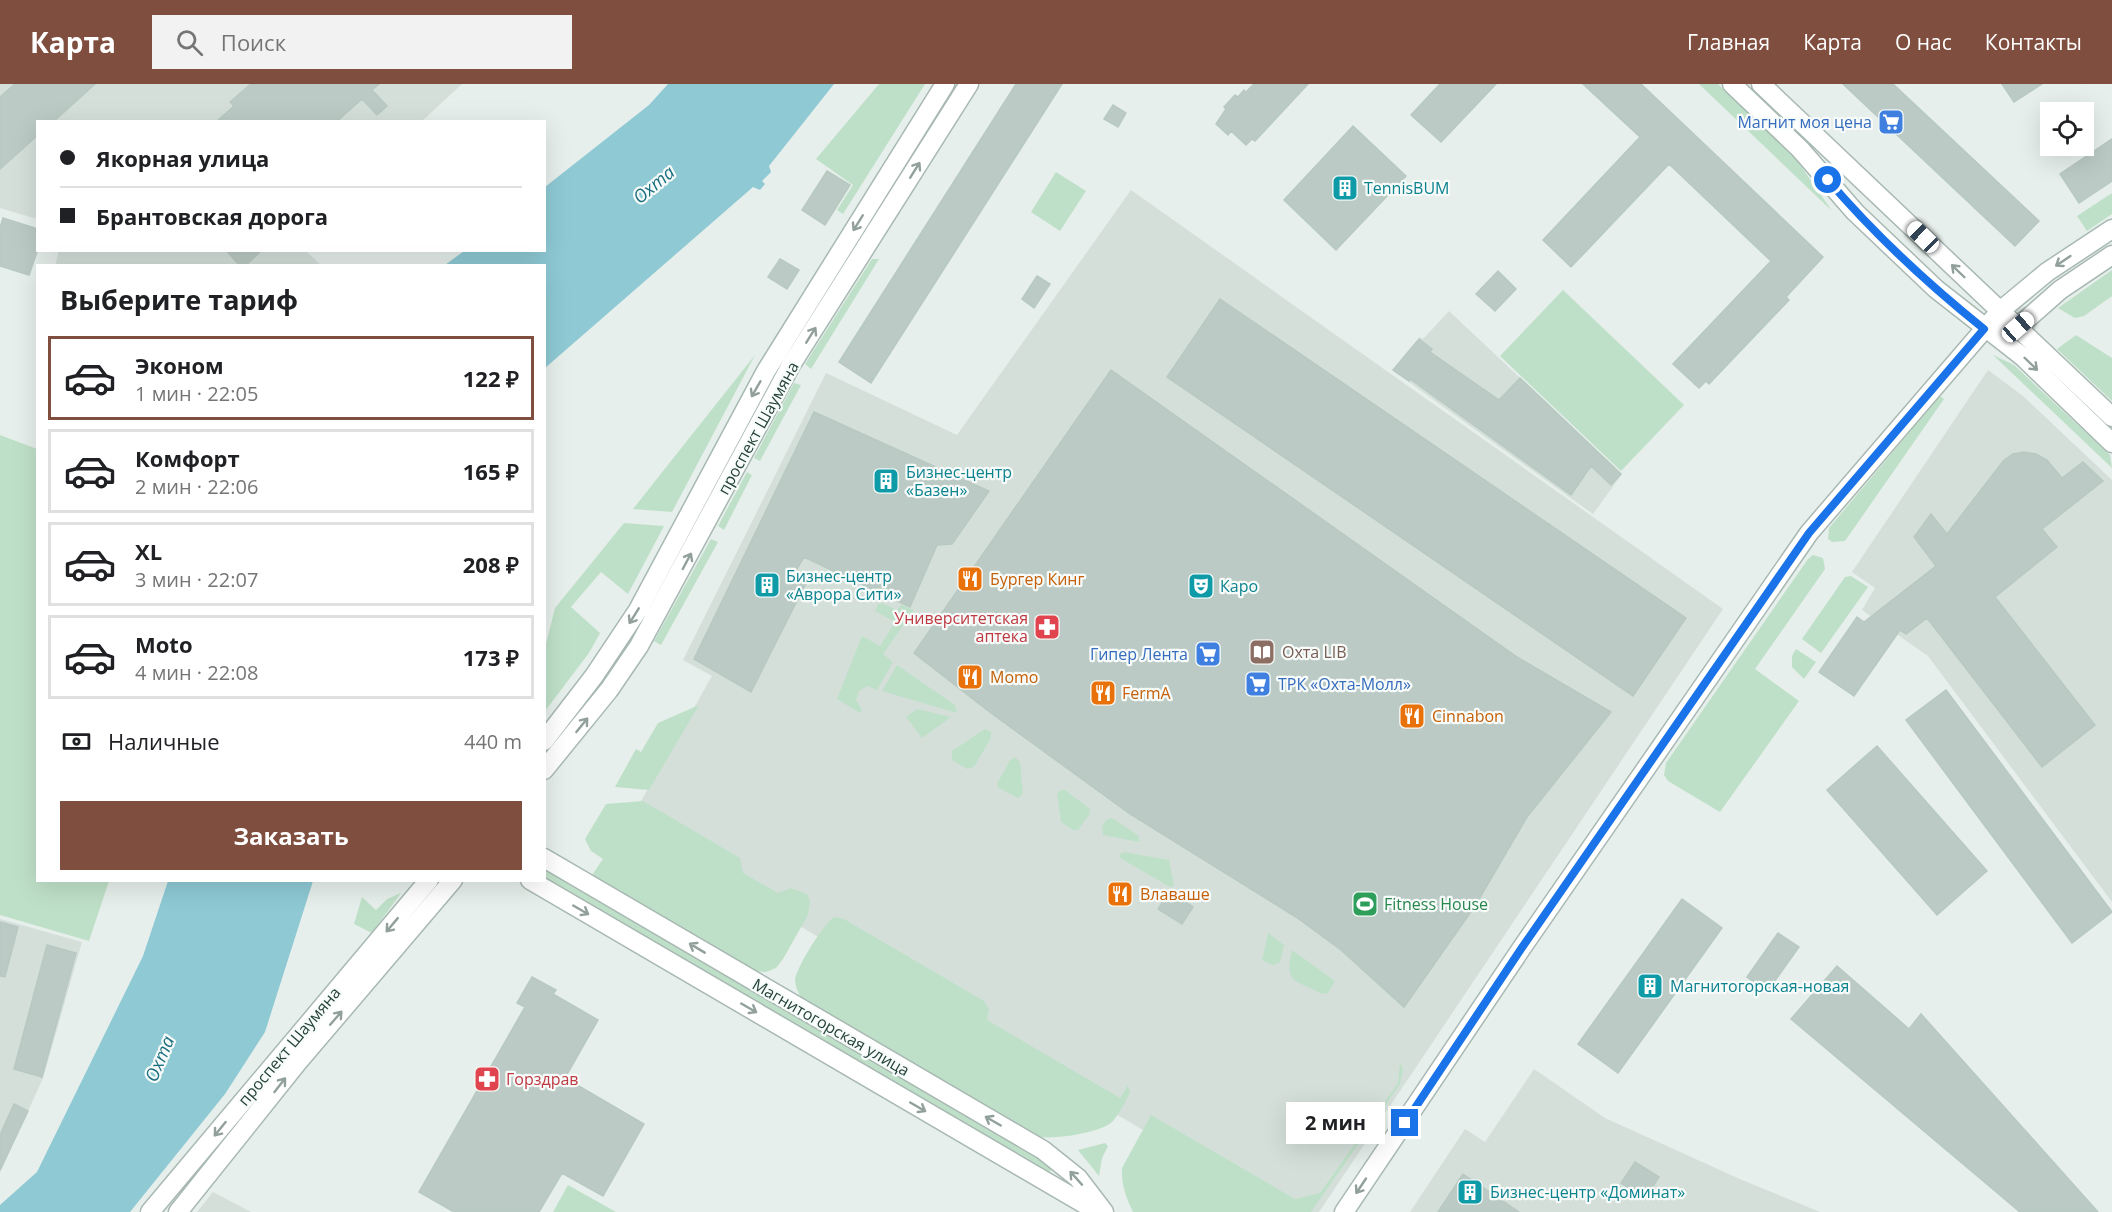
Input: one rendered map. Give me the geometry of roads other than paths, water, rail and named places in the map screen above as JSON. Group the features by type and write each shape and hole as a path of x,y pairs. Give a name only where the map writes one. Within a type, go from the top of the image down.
{"street":[{"name":"проспект Шаумяна","path":"546,738 594,676 638,610 766,371 945,84"},
{"name":"проспект Шаумяна","path":"546,768 609,690 639,646 791,365 969,84"},
{"path":"1732,84 1800,149 1863,220 1946,298 2023,357 2112,443"},
{"path":"1761,84 2112,417"},
{"path":"1344,1212 1521,949 1809,533 2000,311 2046,272 2112,229"},
{"path":"1984,329 2018,327 2060,290 2112,255"},
{"name":"Магнитогорская улица","path":"546,859 1043,1150 1077,1178 1104,1212"},
{"name":"проспект Шаумяна","path":"150,1212 427,882"},
{"name":"проспект Шаумяна","path":"178,1212 298,1062 451,882"},
{"name":"Магнитогорская улица","path":"533,882 1098,1212"}],"water":[{"name":"Охта","path":"668,84 834,84 769,166 771,172 762,181 765,184 760,190 753,187 546,367 546,264 446,264 463,252 546,252 546,186 649,105"},
{"name":"Охта","path":"168,882 313,882 265,1032 225,1094 130,1212 0,1212 0,1205 37,1172 143,956"}],"place":[{"name":"Магнит моя цена","path":"1891,122"},
{"name":"TennisBUM","path":"1345,188"},
{"name":"Бизнес-центр «Базен»","path":"886,481"},
{"name":"Бургер Кинг","path":"970,579"},
{"name":"Бизнес-центр «Аврора Сити»","path":"767,585"},
{"name":"Каро","path":"1201,586"},
{"name":"Университетская аптека","path":"1047,627"},
{"name":"Охта LIB","path":"1262,652"},
{"name":"Гипер Лента","path":"1208,654"},
{"name":"Momo","path":"970,677"},
{"name":"ТРК «Охта-Молл»","path":"1258,684"},
{"name":"FermA","path":"1103,693"},
{"name":"Cinnabon","path":"1412,716"},
{"name":"Влаваше","path":"1120,894"},
{"name":"Fitness House","path":"1365,904"},
{"name":"Магнитогорская-новая","path":"1650,986"},
{"name":"Горздрав","path":"487,1079"},
{"name":"Бизнес-центр «Доминат»","path":"1470,1192"}]}
